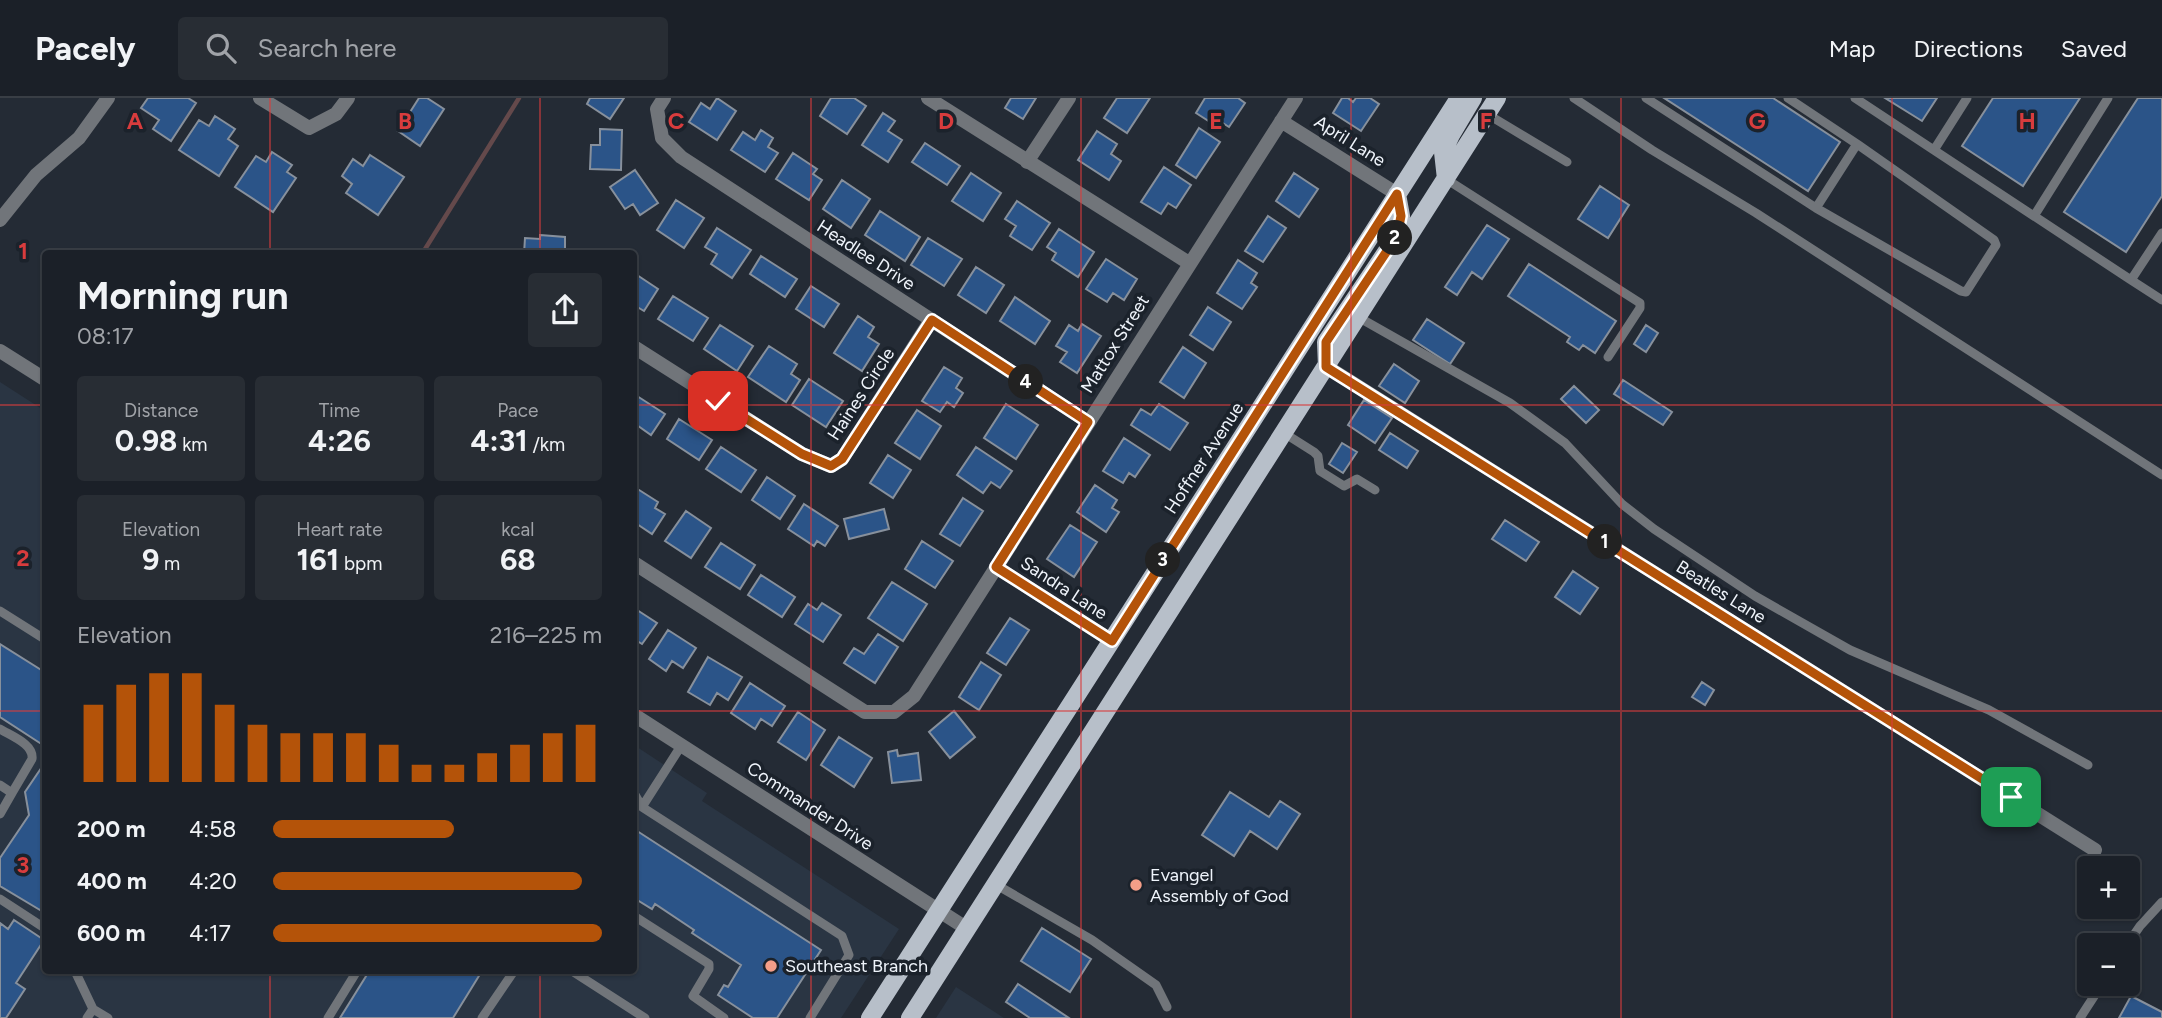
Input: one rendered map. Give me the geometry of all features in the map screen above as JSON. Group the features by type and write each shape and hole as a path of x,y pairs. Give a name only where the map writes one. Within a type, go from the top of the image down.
{"main road":[{"name":"Hoffner Avenue","path":"870,1018 1459,98"},
{"path":"1446,179 1443,152 1473,98"},
{"path":"910,1018 1497,98"},
{"path":"1326,367 1326,342 1397,236 1401,216 1397,194"}],"street":[{"path":"0,220 36,175 79,138 108,98"},
{"path":"260,98 309,128 336,114 348,98"},
{"name":"Headlee Drive","path":"664,98 657,109 662,138 681,157 1088,422"},
{"path":"928,98 1189,263"},
{"path":"1027,162 1069,98"},
{"name":"Mattox Street","path":"637,565 865,712 894,712 914,696 1296,98"},
{"name":"April Lane","path":"1281,121 1397,194"},
{"name":"Haines Circle","path":"637,349 802,454 831,466 842,459 932,320"},
{"path":"0,351 42,377"},
{"name":"Beatles Lane","path":"1326,367 2095,850"},
{"name":"Sandra Lane","path":"996,567 1112,641"},
{"name":"Commander Drive","path":"637,717 966,928"}],"lane":[{"path":"1574,98 1618,129 1768,221 2162,475"},
{"path":"1646,98 1816,208 1966,292 1996,245 1994,240 1788,98"},
{"path":"1855,98 2162,300"},
{"path":"1934,150 1967,98"},
{"path":"2034,216 2108,98"},
{"path":"1487,114 1567,162"},
{"path":"1816,208 1857,144"},
{"path":"1446,179 1640,303 1640,308 1608,357"},
{"path":"2131,280 2162,233"},
{"path":"1358,317 1510,403 1565,443 1622,504 1654,529 1755,596 1850,650 1989,710 2088,765"},
{"path":"1284,433 1318,456 1320,471 1344,486 1357,480 1375,490"},
{"path":"0,611 42,637"},
{"path":"0,729 30,748 33,753 0,814"},
{"path":"642,807 681,746"},
{"path":"0,785 12,793"},
{"path":"637,798 642,807 842,936 849,956 810,1018"},
{"path":"995,884 1092,940 1156,985 1167,1007"},
{"path":"0,899 42,926"},
{"path":"2135,933 2162,902"},
{"path":"637,918 709,964 709,970 693,996 724,1018"},
{"path":"76,974 93,1009 108,1018"},
{"path":"328,1018 355,974"},
{"path":"482,1018 512,974"},
{"path":"577,974 645,1018"},
{"path":"2080,1018 2094,996"},
{"path":"87,1018 93,1009"}],"shaded area":[{"path":"0,382 42,409 42,974 637,974 637,747 707,793 702,801 899,929 841,1018 0,1018"},
{"path":"956,987 1004,1018 936,1018"}],"building":[{"path":"148,98 188,98 196,103 171,141 153,129 159,120 141,108"},
{"path":"419,98 427,98 444,109 420,146 398,131"},
{"path":"590,98 624,98 610,119 587,104"},
{"path":"717,98 736,111 717,140 689,122 701,103 710,109"},
{"path":"831,98 854,98 866,106 847,134 820,116"},
{"path":"1011,98 1036,98 1023,119 1005,108"},
{"path":"1117,98 1150,98 1127,133 1104,118"},
{"path":"1205,98 1238,98 1245,103 1229,127 1221,122 1218,127 1196,113"},
{"path":"1342,98 1353,102 1356,98 1370,98 1379,104 1361,131 1333,113"},
{"path":"1664,98 1773,98 1840,142 1808,191"},
{"path":"1885,98 1937,98 1922,121"},
{"path":"1993,98 2080,98 2023,186 1962,146"},
{"path":"2138,98 2162,98 2162,196 2126,252 2064,212"},
{"path":"883,113 895,121 888,131 902,140 888,162 862,145"},
{"path":"215,116 235,129 228,139 238,146 219,176 179,150 199,120 209,126"},
{"path":"1199,128 1220,142 1196,178 1176,165"},
{"path":"600,129 622,130 621,170 590,169 591,145 600,145"},
{"path":"761,130 773,138 768,147 778,153 765,172 731,150 743,132 755,140"},
{"path":"1097,131 1117,144 1111,154 1121,161 1109,180 1078,160"},
{"path":"925,143 960,166 947,185 912,162"},
{"path":"272,152 292,165 287,172 296,178 273,212 235,187 256,156 266,162"},
{"path":"793,153 817,169 813,174 822,180 809,200 776,179"},
{"path":"370,155 404,177 378,215 346,193 352,184 342,176 353,159 363,166"},
{"path":"1164,167 1191,185 1176,208 1168,203 1161,214 1141,202"},
{"path":"635,170 658,203 640,215 633,204 625,209 610,187"},
{"path":"971,173 1001,193 983,221 952,201"},
{"path":"1294,173 1318,189 1299,217 1276,201"},
{"path":"842,180 870,199 851,228 823,209"},
{"path":"1600,186 1629,205 1608,238 1578,219"},
{"path":"676,200 704,218 684,248 657,230"},
{"path":"1017,201 1050,223 1032,250 1010,236 1016,226 1005,219"},
{"path":"880,211 920,237 905,261 865,235"},
{"path":"1268,216 1286,228 1263,262 1245,251"},
{"path":"1487,225 1509,239 1482,279 1472,272 1457,295 1445,287"},
{"path":"717,228 751,250 732,278 711,264 717,254 705,247"},
{"path":"1059,229 1094,252 1078,277 1052,260 1056,253 1047,247"},
{"path":"540,235 565,237 565,250 524,250 525,238 540,239"},
{"path":"928,238 962,259 944,286 911,265"},
{"path":"761,256 797,279 785,297 750,274"},
{"path":"1106,259 1137,279 1124,300 1113,293 1107,302 1086,289"},
{"path":"1238,260 1257,273 1251,283 1257,287 1242,309 1217,293"},
{"path":"1529,264 1616,321 1595,353 1583,345 1579,350 1567,342 1570,337 1508,296"},
{"path":"976,267 1004,285 986,313 958,295"},
{"path":"637,275 658,289 644,311 637,307"},
{"path":"811,286 839,304 824,327 796,309"},
{"path":"673,296 708,318 693,341 658,319"},
{"path":"1015,297 1050,321 1035,344 1000,321"},
{"path":"1208,307 1231,322 1213,350 1190,335"},
{"path":"858,316 874,327 868,337 879,344 862,371 834,353"},
{"path":"1427,319 1464,343 1450,364 1413,340"},
{"path":"1082,324 1101,336 1077,373 1060,362 1067,352 1056,346 1069,325 1078,331"},
{"path":"720,325 753,346 737,371 704,349"},
{"path":"1646,325 1658,333 1646,352 1634,344"},
{"path":"769,346 797,364 791,374 800,380 786,402 748,377"},
{"path":"1183,347 1206,363 1184,398 1160,382"},
{"path":"1394,364 1419,381 1405,403 1379,386"},
{"path":"944,367 962,378 956,388 963,393 954,407 947,402 940,412 922,401"},
{"path":"809,379 843,401 826,427 792,405"},
{"path":"1623,380 1672,412 1663,425 1614,394"},
{"path":"1574,386 1599,410 1586,423 1561,399"},
{"path":"637,396 665,414 651,435 637,425"},
{"path":"1364,400 1392,418 1375,443 1348,425"},
{"path":"1006,404 1038,425 1016,459 984,438"},
{"path":"1159,404 1188,423 1170,450 1131,425 1141,409 1151,415"},
{"path":"917,410 941,426 920,459 895,443"},
{"path":"679,419 712,440 699,460 667,439"},
{"path":"1390,433 1418,451 1407,468 1379,450"},
{"path":"1124,438 1150,455 1135,477 1129,473 1123,483 1103,471"},
{"path":"1342,443 1357,452 1343,473 1329,464"},
{"path":"721,447 756,470 741,492 706,469"},
{"path":"976,447 1012,471 1000,488 991,482 983,493 957,475"},
{"path":"888,455 911,470 893,498 870,483"},
{"path":"767,477 795,496 780,519 752,500"},
{"path":"1095,485 1117,500 1112,508 1119,512 1106,532 1077,512"},
{"path":"637,489 658,502 655,508 665,514 652,534 637,524"},
{"path":"963,498 983,511 960,546 940,534"},
{"path":"804,504 838,526 825,546 817,541 814,546 788,529"},
{"path":"884,509 889,529 849,539 844,519"},
{"path":"686,511 711,528 691,558 665,541"},
{"path":"1505,520 1539,542 1526,561 1492,539"},
{"path":"1070,525 1097,542 1074,577 1047,559"},
{"path":"922,541 953,561 935,588 905,569"},
{"path":"721,543 755,565 740,589 705,567"},
{"path":"1573,571 1598,588 1580,614 1555,597"},
{"path":"761,575 795,597 782,617 748,595"},
{"path":"892,582 927,604 903,641 868,618"},
{"path":"822,603 841,615 823,642 795,624 808,604 817,610"},
{"path":"637,610 657,623 642,644 637,641"},
{"path":"1010,618 1029,630 1006,665 987,653"},
{"path":"668,630 696,648 683,668 672,661 666,671 649,659"},
{"path":"878,634 898,647 875,683 844,663 854,648 864,654"},
{"path":"0,644 42,670 42,744 0,717"},
{"path":"708,657 742,677 728,700 717,693 710,705 688,692"},
{"path":"981,662 1001,675 979,710 959,697"},
{"path":"1702,682 1714,690 1705,705 1692,697"},
{"path":"750,683 785,706 772,726 761,719 755,729 731,713"},
{"path":"954,711 975,737 950,758 929,732"},
{"path":"798,712 825,730 806,760 778,742"},
{"path":"839,737 872,758 854,787 821,765"},
{"path":"897,750 898,756 918,753 921,780 892,783 888,752"},
{"path":"42,767 40,910 0,886 0,858 29,815 25,792"},
{"path":"1230,792 1269,817 1280,801 1300,814 1277,849 1250,831 1234,856 1202,835"},
{"path":"637,831 821,950 777,1018 753,1018 718,995 724,985 728,987 741,965 692,933 694,930 655,904 652,909 637,900"},
{"path":"14,920 42,939 42,943 16,983 25,989 6,1018 0,1018 0,923 8,929"},
{"path":"1042,928 1091,959 1070,992 1021,961"},
{"path":"367,974 480,974 453,1018 340,1018"},
{"path":"1018,984 1069,1018 1030,1018 1006,1002"},
{"path":"2131,996 2162,1012 2162,1018 2119,1018"}],"waterway":[{"path":"424,250 519,98"}],"place":[{"name":"Evangel Assembly of God","path":"1136,885"},
{"name":"Southeast Branch","path":"771,966"}],"route":[{"path":"718,401 802,454 831,466 842,459 932,320 1088,422 996,567 1112,641 1397,194 1401,216 1397,236 1326,342 1326,367 2011,797"}]}
